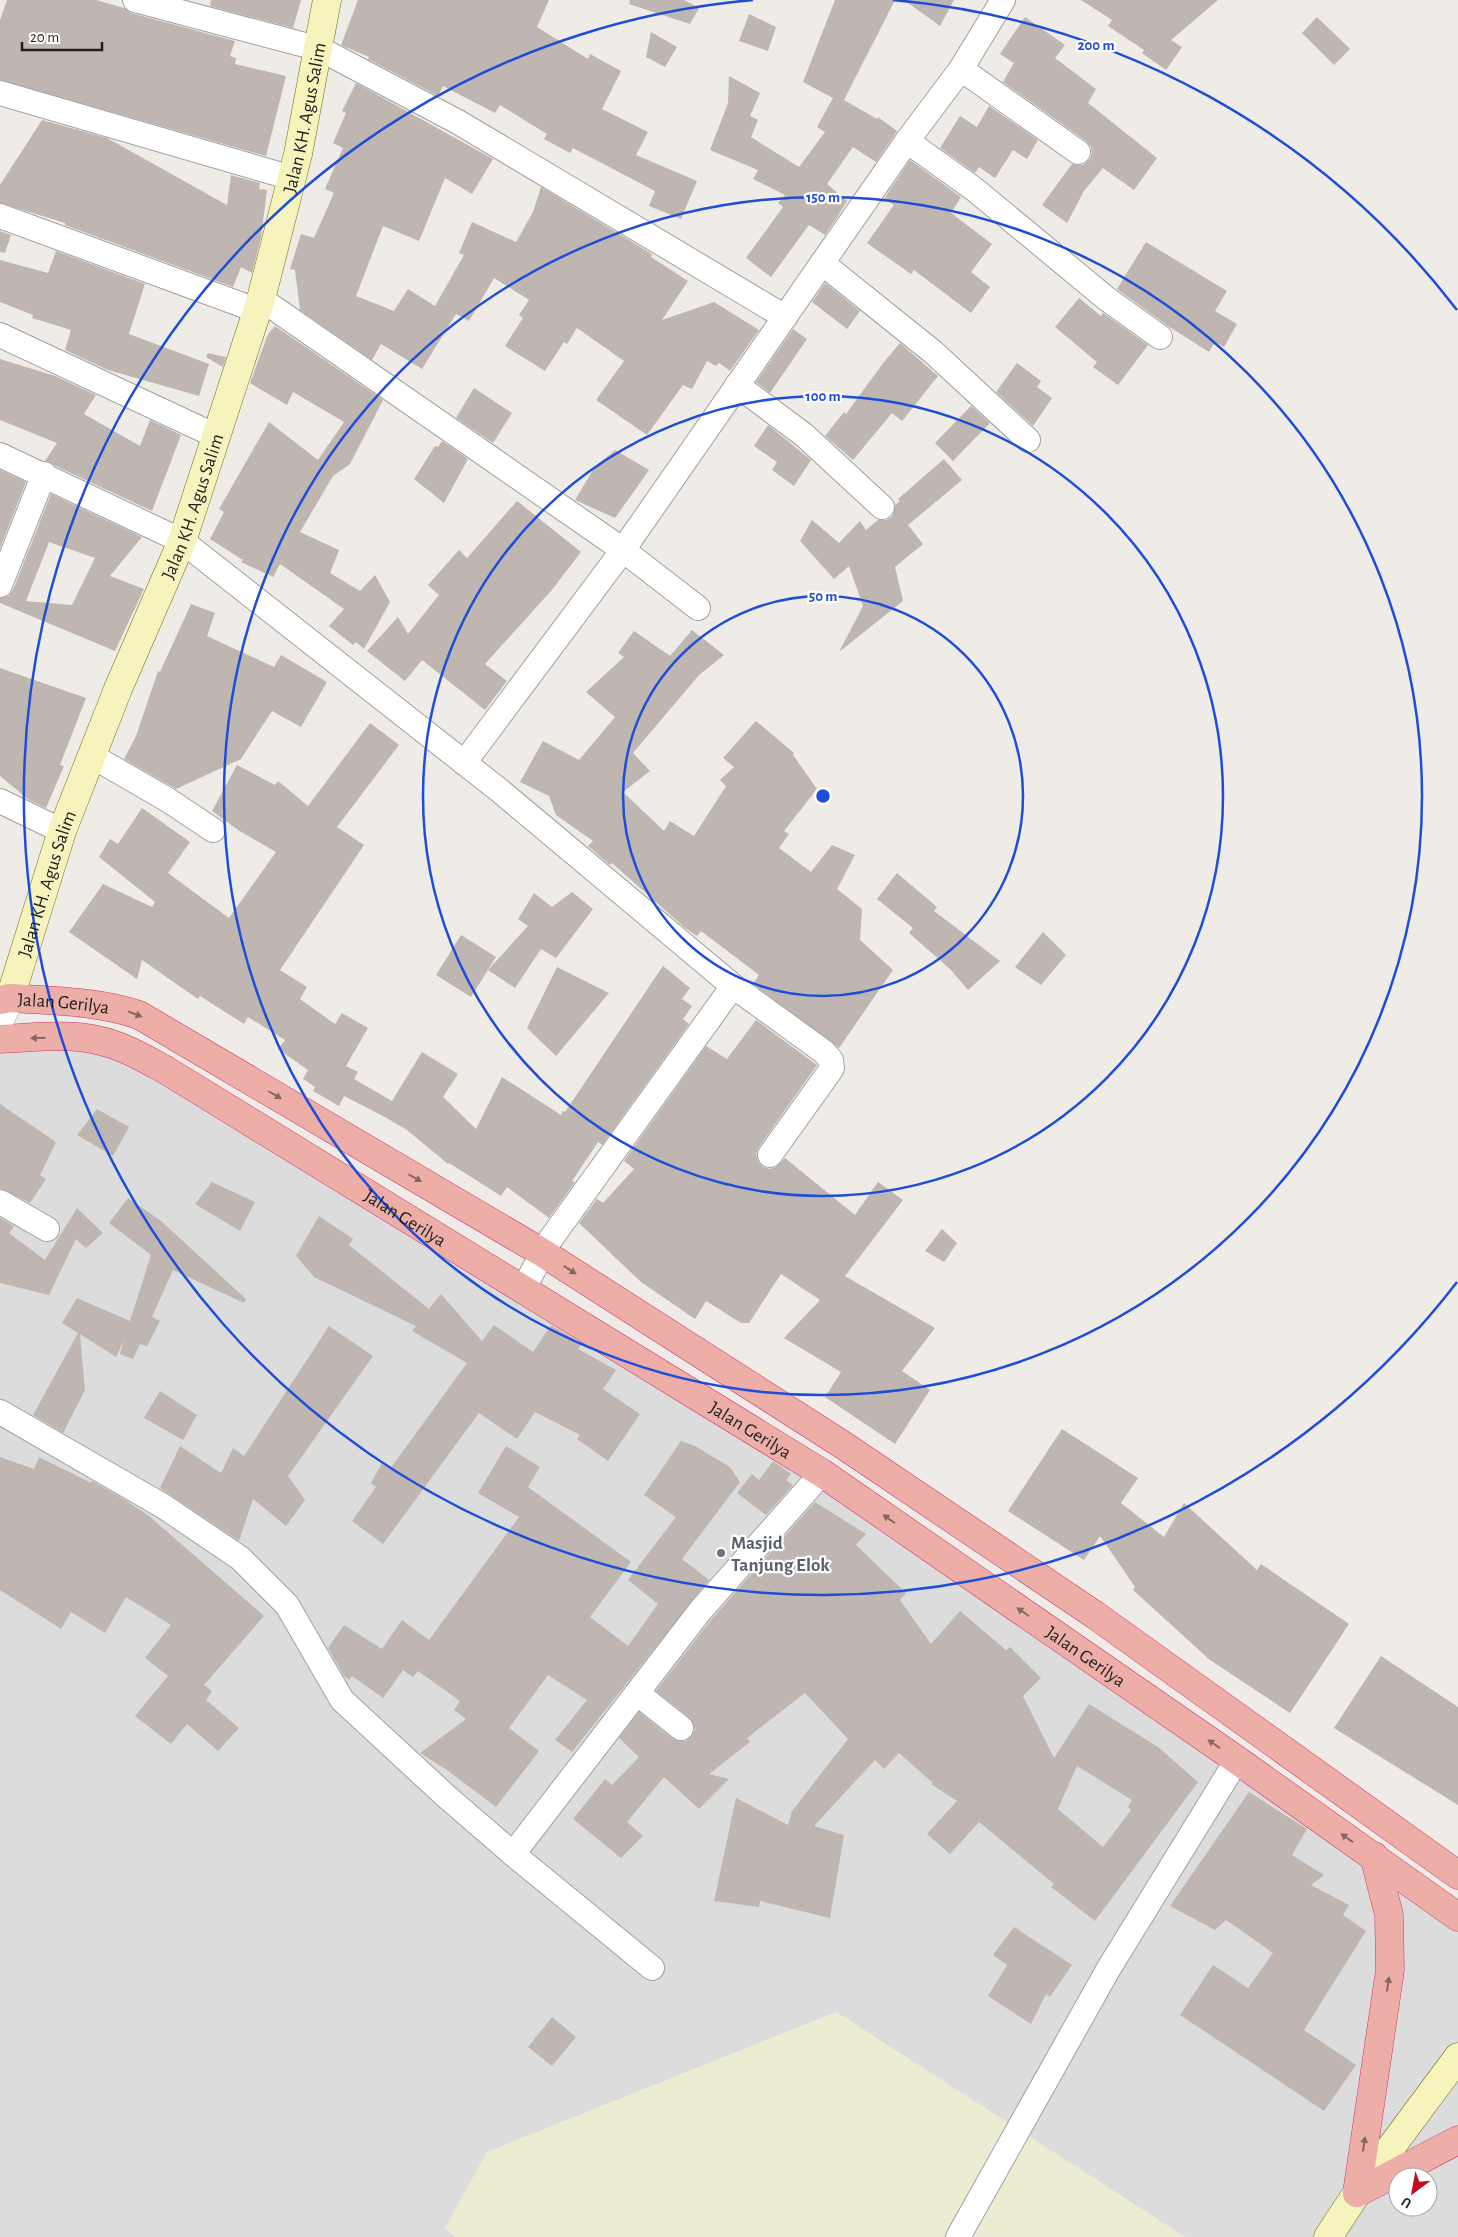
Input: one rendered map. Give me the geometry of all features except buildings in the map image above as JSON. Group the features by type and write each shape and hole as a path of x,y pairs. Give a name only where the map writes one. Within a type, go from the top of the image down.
{"highway":[{"name":"Jalan Gerilya","path":"4,1006 88,1003 117,1008 139,1015 543,1253 843,1445 1095,1615 1448,1867"},
{"name":"Jalan Gerilya","path":"0,1039 76,1037 111,1044 138,1055 822,1473 1237,1760 1458,1917"},
{"path":"1357,2193 1390,1970 1389,1915 1374,1856"},
{"path":"1418,1887 1448,1867"},
{"path":"1357,2193 1458,2140"}],"main road":[{"name":"Jalan KH. Agus Salim","path":"4,1006 62,831 118,689 182,541 259,304 292,178 320,49 327,0"},
{"path":"1328,2237 1357,2193 1458,2057"}],"street":[{"path":"135,0 320,49 458,122 785,317"},
{"path":"464,763 623,550 822,263 961,69 1003,0"},
{"path":"961,69 1078,152"},
{"path":"0,93 292,178"},
{"path":"908,141 974,189 1107,299 1160,337"},
{"path":"0,216 259,304 623,550 698,608"},
{"path":"822,263 933,352 1028,440"},
{"path":"0,335 216,436"},
{"path":"737,385 804,435 882,507"},
{"path":"0,455 44,474 182,541 464,763 733,986 824,1052 831,1060 832,1068 770,1155"},
{"path":"0,585 44,474"},
{"path":"92,756 168,800 213,830"},
{"path":"0,801 62,831"},
{"path":"522,1291 543,1253 733,986"},
{"path":"0,1202 47,1229"},
{"path":"0,1412 163,1506 240,1558 287,1605 342,1700 446,1797 652,1968"},
{"path":"513,1854 700,1611 822,1473"},
{"path":"637,1693 681,1728"},
{"path":"958,2237 1109,1968 1237,1760"}],"shaded area":[{"path":"76,1037 236,1115 1127,1683 1458,1919 1458,2237 1185,2237 836,2012 445,2228 456,2237 0,2237 0,1039"}],"green space":[{"path":"836,2012 1185,2237 456,2237 445,2228 487,2152"}],"place":[{"name":"Masjid Tanjung Elok","path":"721,1553"}]}
